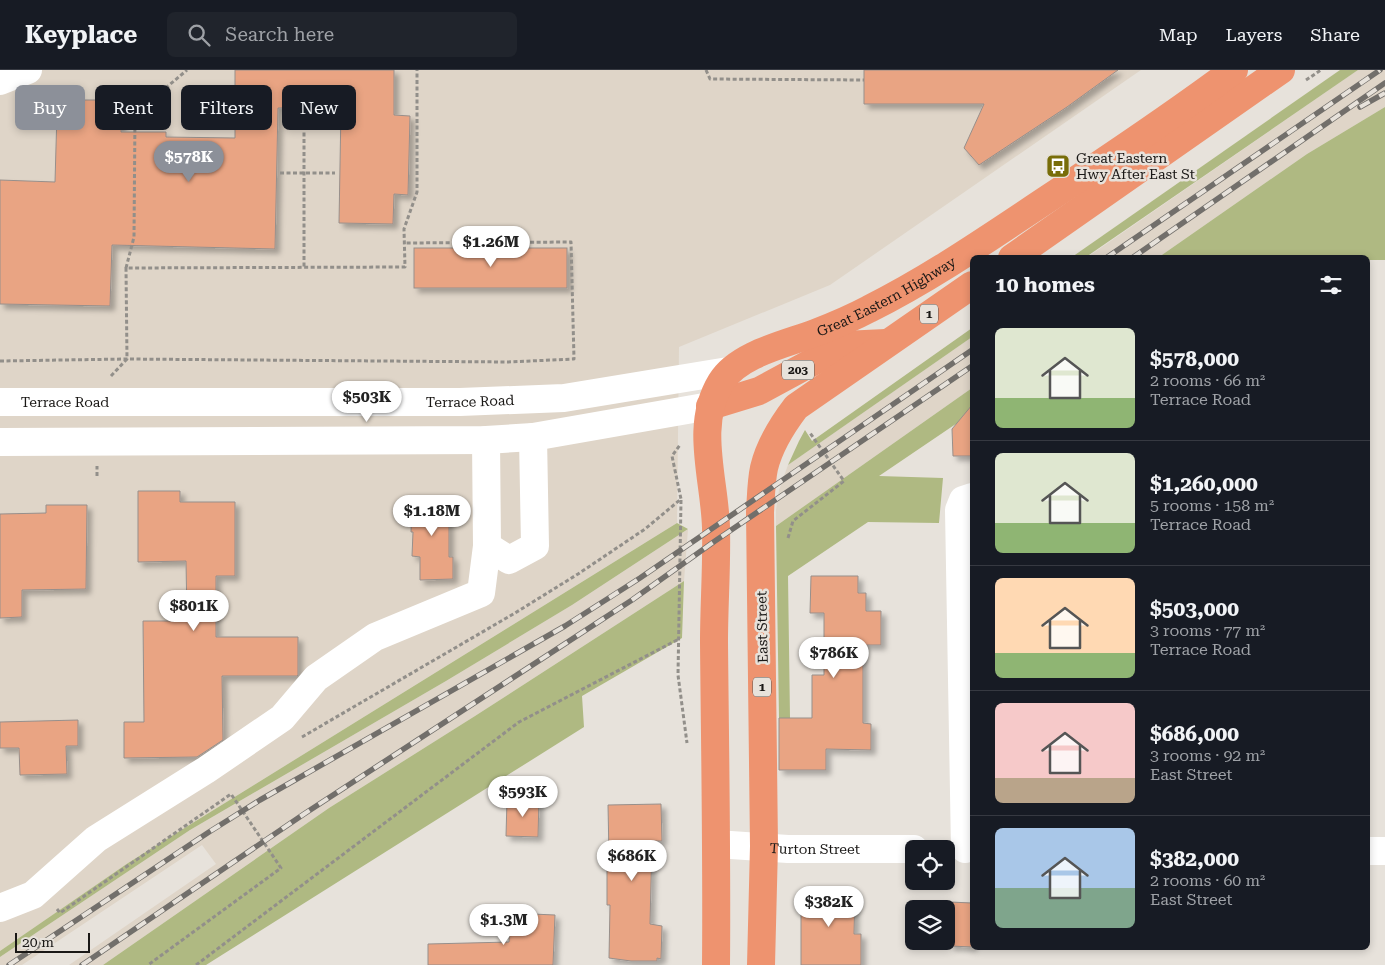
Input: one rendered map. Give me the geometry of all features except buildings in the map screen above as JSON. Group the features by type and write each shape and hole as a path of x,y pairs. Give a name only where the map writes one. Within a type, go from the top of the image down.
{"highway":[{"name":"Great Eastern Highway","path":"728,371 750,358 818,332 888,300 970,250 1189,104 1234,70"},
{"path":"1016,255 1281,70"},
{"name":"1","path":"886,343 970,285"},
{"name":"Great Eastern Highway","path":"710,406 759,391 844,345 886,343"},
{"name":"East Street","path":"761,965 764,846 760,512 765,466 775,442 796,408 886,343"},
{"path":"716,965 714,617 716,527 707,440 710,406 728,371"}],"street":[{"path":"0,81 28,70"},
{"name":"Terrace Road","path":"0,402 460,402 564,398 728,371"},
{"name":"203","path":"0,442 486,440 533,437 710,406"},
{"path":"488,546 509,560 535,546 533,437"},
{"path":"0,908 33,895 96,839 206,770 282,718 316,678 374,636 481,593 488,546 486,440"},
{"path":"961,849 959,510 963,500 970,498"},
{"name":"Turton Street","path":"716,844 788,848 905,849"},
{"path":"1370,851 1385,851"}],"path":[{"path":"97,401 97,389 127,359 126,268 134,237 135,114 187,70"},
{"path":"126,268 405,267 404,229 417,192 417,70"},
{"path":"706,70 710,79 864,80"},
{"path":"304,130 304,267"},
{"path":"280,173 335,173"},
{"path":"0,361 127,359 508,362 574,359 571,242 404,243"},
{"path":"785,546 793,521 844,481 810,433 814,430"},
{"path":"97,441 97,476"},
{"path":"681,499 678,675 688,751"},
{"path":"196,965 519,722 679,639"},
{"path":"60,913 231,794 281,868 148,965"}],"shaded area":[{"path":"0,70 1141,70 830,285 679,347 677,523 128,863 0,951"},
{"path":"1358,70 1385,70 1385,107 1307,154 1162,255 1090,255"},
{"path":"970,338 970,389 776,526 779,490 788,465"},
{"path":"688,529 684,581 329,808 103,965 69,965 216,864 202,845 22,965 0,965 0,957 190,830 446,681 572,605"}],"green space":[{"path":"1340,70 1358,70 1089,255 1075,255"},
{"path":"1385,107 1385,260 1370,260 1370,255 1162,255 1307,154"},
{"path":"970,329 970,338 788,465 805,430 812,441"},
{"path":"970,389 970,414 879,476 943,478 939,523 868,522 788,576 790,718 779,718 776,526"},
{"path":"677,523 688,529 572,605 446,681 190,830 0,957 0,951 128,863"},
{"path":"684,581 682,638 582,696 584,727 206,965 103,965 329,808"}],"railway":[{"path":"1110,255 1380,70"},
{"path":"1136,255 1385,83"},
{"path":"1360,107 1385,93"},
{"path":"9,965 260,800 565,626 640,578 970,351"},
{"path":"82,965 304,814 632,600 715,541 970,367"}],"place":[{"name":"Great Eastern Hwy After East St","path":"1058,166"}]}
